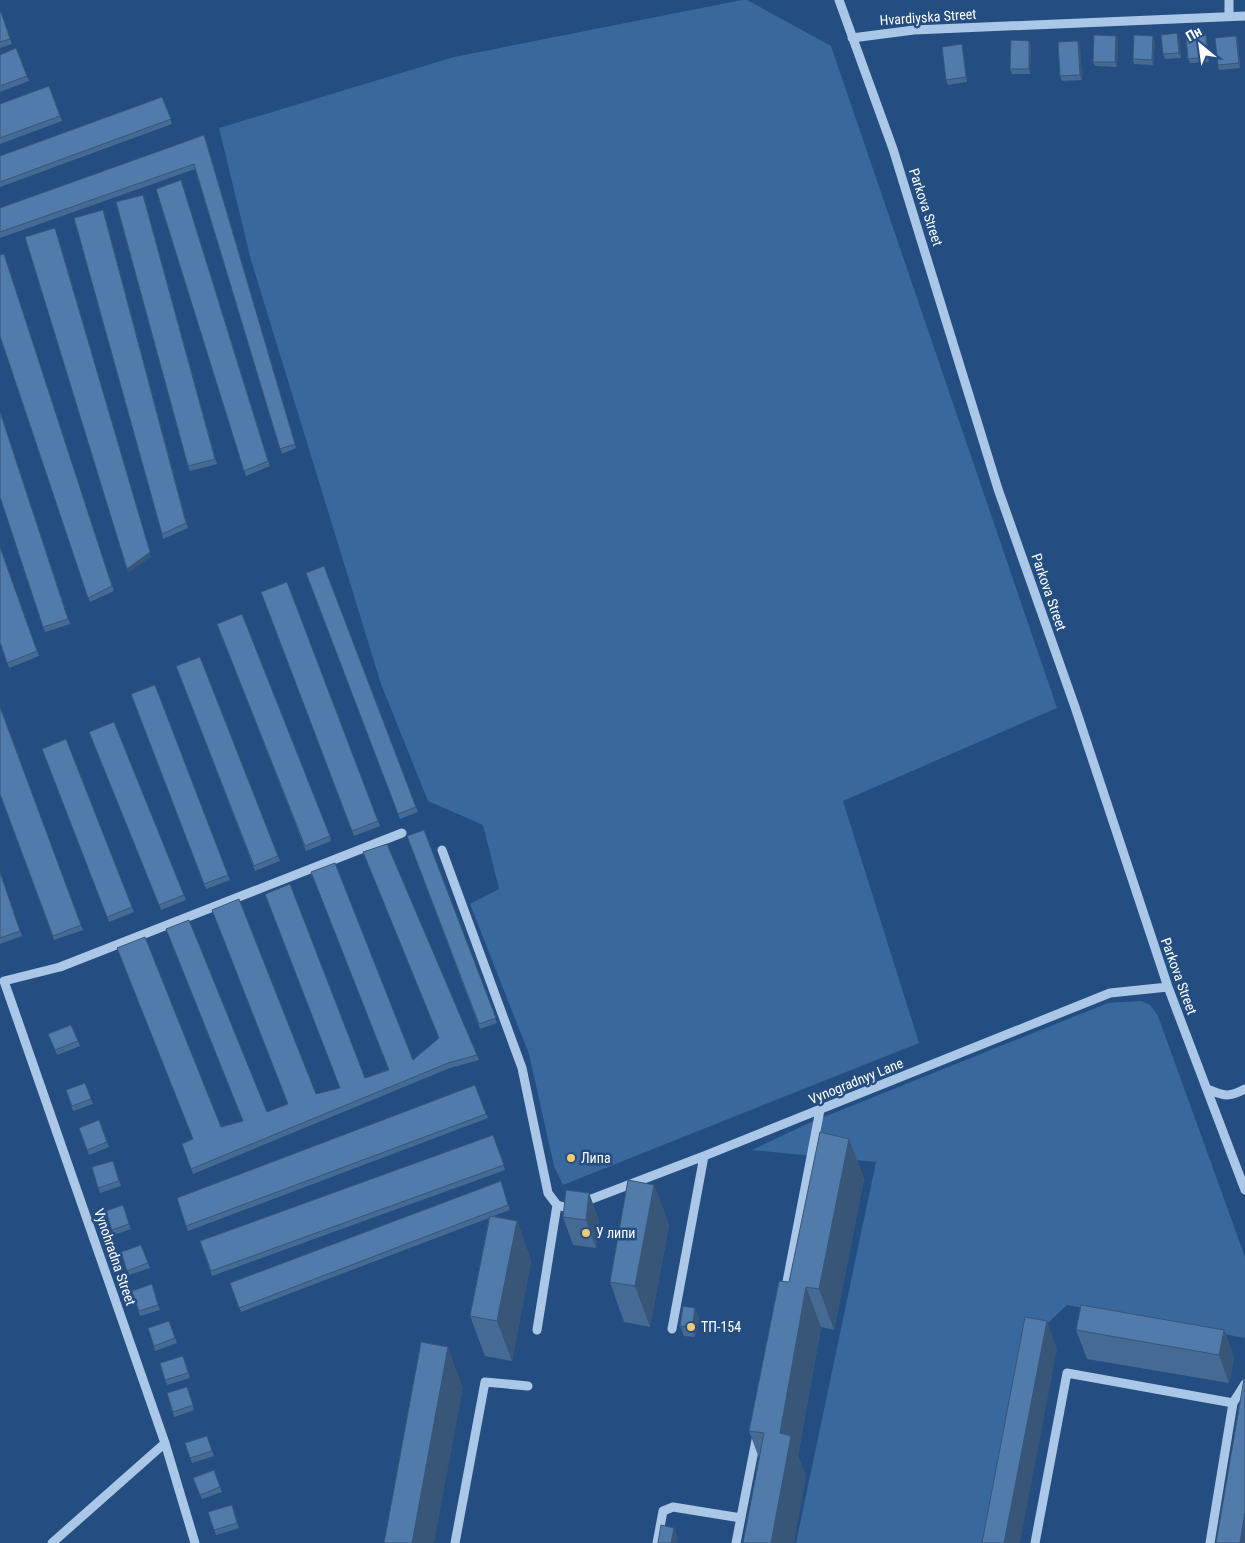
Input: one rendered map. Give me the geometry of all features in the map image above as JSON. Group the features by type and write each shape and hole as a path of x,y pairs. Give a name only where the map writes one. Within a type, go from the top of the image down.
{"street":[{"name":"Parkova Street","path":"839,0 893,149 998,489 1075,707 1168,987 1245,1190"},
{"path":"1229,0 1229,15"},
{"name":"Hvardiyska Street","path":"852,38 914,30 1229,15 1245,16"},
{"path":"2,986 60,967 402,833"},
{"path":"442,850 522,1068 548,1193 557,1205 537,1330"},
{"name":"Vynohradna Street","path":"2,986 165,1443 195,1543"},
{"name":"Vynogradnyy Lane","path":"557,1205 568,1208 704,1156 1110,993 1168,987"},
{"path":"1207,1089 1219,1094 1232,1096 1245,1089"},
{"path":"782,1304 820,1110"},
{"path":"672,1329 704,1156"},
{"path":"1035,1543 1067,1372 1233,1404"},
{"path":"455,1543 485,1382 528,1386"},
{"path":"1210,1543 1233,1404 1245,1384"},
{"path":"736,1543 760,1421"},
{"path":"52,1543 165,1443"},
{"path":"657,1543 663,1512 673,1507 741,1518"}],"shaded area":[{"path":"747,0 831,46 1057,708 843,801 919,1043 563,1185 554,1166 529,1054 470,904 499,889 483,825 428,801 381,684 251,260 219,128 454,57"},
{"path":"1141,1001 1150,1005 1158,1016 1245,1257 1245,1338 1067,1305 1027,1343 986,1543 796,1543 876,1162 752,1150 809,1123 1108,1003"}],"building":[{"path":"0,13 10,39 0,42"},
{"path":"1177,33 1179,53 1163,54 1161,35"},
{"path":"1094,35 1116,36 1115,62 1093,62"},
{"path":"1134,35 1153,36 1152,60 1133,59"},
{"path":"1206,35 1207,57 1188,59 1186,37"},
{"path":"1236,36 1239,63 1218,65 1215,38"},
{"path":"1011,40 1029,41 1029,69 1010,69"},
{"path":"1078,41 1080,75 1060,76 1058,42"},
{"path":"962,44 966,77 946,80 942,47"},
{"path":"16,48 27,76 0,86 0,55"},
{"path":"49,86 60,116 0,138 0,104"},
{"path":"162,97 171,119 0,182 0,156"},
{"path":"204,135 295,444 280,449 194,164 0,232 0,208"},
{"path":"181,180 268,461 244,471 156,189"},
{"path":"143,195 215,459 188,466 116,202"},
{"path":"103,210 186,523 162,534 74,218"},
{"path":"55,228 150,552 127,569 25,237"},
{"path":"4,254 112,586 88,598 0,336 0,255"},
{"path":"0,412 68,619 43,627 0,497"},
{"path":"0,547 37,651 7,663 0,642"},
{"path":"324,566 416,807 398,814 306,573"},
{"path":"287,582 378,821 352,831 261,592"},
{"path":"242,614 330,836 305,846 217,624"},
{"path":"200,657 278,856 254,866 176,666"},
{"path":"155,685 228,875 204,884 131,694"},
{"path":"0,707 81,925 53,936 0,794"},
{"path":"114,722 184,895 159,905 89,732"},
{"path":"66,739 132,907 107,917 42,749"},
{"path":"424,830 496,1018 479,1024 407,836"},
{"path":"387,844 477,1055 448,1063 191,1169 182,1144 193,1139 117,948 145,937 221,1127 243,1121 166,929 189,920 267,1112 288,1104 212,910 239,899 316,1094 340,1088 265,894 290,884 365,1078 389,1070 311,872 335,863 413,1060 439,1038 363,852"},
{"path":"0,872 20,931 0,938"},
{"path":"71,1025 78,1041 55,1050 48,1034"},
{"path":"85,1083 91,1099 72,1106 66,1090"},
{"path":"475,1085 486,1114 186,1226 177,1198"},
{"path":"99,1120 107,1142 87,1150 79,1128"},
{"path":"820,1132 849,1139 819,1289 806,1287 780,1433 791,1436 771,1543 743,1543 764,1433 749,1431 779,1281 789,1282"},
{"path":"493,1135 504,1165 211,1271 200,1241"},
{"path":"113,1161 119,1181 98,1188 92,1167"},
{"path":"628,1180 654,1185 635,1286 610,1282"},
{"path":"501,1181 508,1205 239,1308 230,1283"},
{"path":"566,1190 589,1193 586,1220 563,1217"},
{"path":"123,1205 129,1224 112,1230 106,1211"},
{"path":"490,1216 517,1221 497,1321 470,1316"},
{"path":"141,1245 148,1263 127,1271 121,1252"},
{"path":"152,1284 158,1305 139,1311 132,1291"},
{"path":"1081,1305 1224,1330 1219,1355 1076,1330"},
{"path":"683,1306 695,1308 692,1328 680,1326"},
{"path":"1025,1317 1047,1321 1004,1543 982,1543"},
{"path":"169,1321 175,1338 154,1346 148,1328"},
{"path":"421,1342 448,1347 412,1543 384,1543"},
{"path":"183,1356 188,1373 165,1380 160,1363"},
{"path":"1245,1373 1245,1512 1240,1543 1216,1543"},
{"path":"187,1387 193,1405 173,1412 167,1393"},
{"path":"207,1436 212,1451 190,1458 185,1443"},
{"path":"214,1470 220,1487 200,1495 193,1478"},
{"path":"232,1505 237,1523 214,1530 208,1512"},
{"path":"661,1525 674,1528 671,1543 658,1543"}],"place":[{"name":"Липа","path":"571,1158"},
{"name":"У липи","path":"586,1233"},
{"name":"ТП-154","path":"691,1327"}]}
